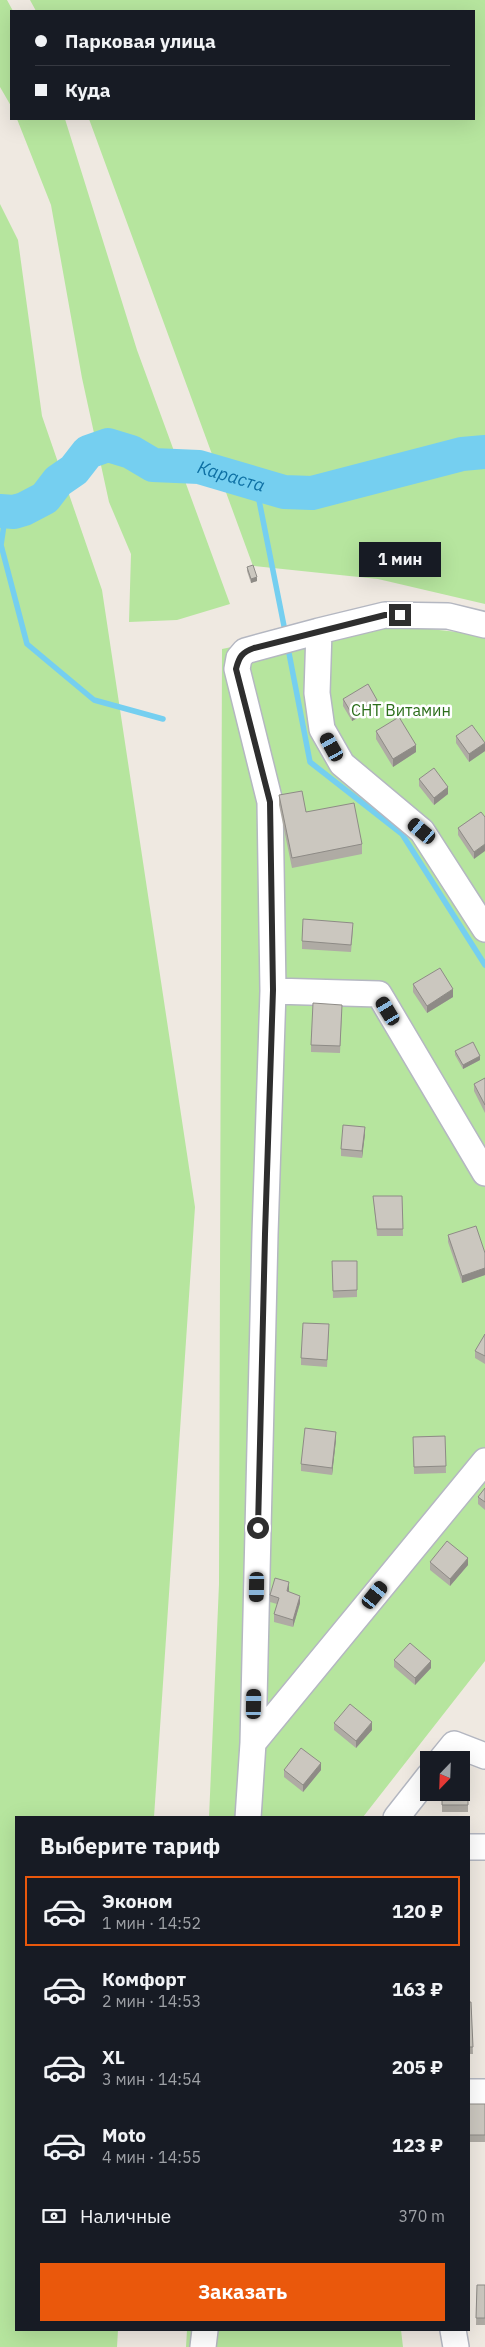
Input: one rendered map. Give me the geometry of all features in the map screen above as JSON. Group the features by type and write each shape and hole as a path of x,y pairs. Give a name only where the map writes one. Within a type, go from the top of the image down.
{"street":[{"path":"248,1816 253,1744 265,1234 273,990 270,802 236,669 239,658 245,651 385,615 448,616 485,625"},
{"path":"319,631 317,693 322,729 342,764 422,831 485,928"},
{"path":"273,990 378,994 485,1173"},
{"path":"253,1744 485,1461"},
{"path":"448,1751 454,1744 485,1756"},
{"path":"398,1816 420,1787"},
{"path":"470,1848 485,1847"},
{"path":"470,2092 485,2092"},
{"path":"203,2347 205,2331"},
{"path":"453,2331 456,2347"}],"green space":[{"path":"0,0 7,0 12,10 10,10 10,104 0,87"},
{"path":"30,0 485,0 485,604 378,579 253,566 89,120 475,120 475,10 35,10"},
{"path":"17,120 65,120 137,350 230,604 177,620 129,622 131,554 109,502 82,378 51,205"},
{"path":"0,204 18,240 42,416 102,590 195,1207 154,1816 15,1816 15,2331 118,2331 117,2347 0,2347"},
{"name":"СНТ Витамин","path":"356,621 485,635 485,1661 364,1816 209,1816 219,1584 222,649"},
{"path":"187,2331 401,2331 403,2347 186,2347"}],"building":[{"path":"253,565 257,577 251,579 247,567"},
{"path":"368,684 377,700 352,714 343,699"},
{"path":"399,717 416,745 393,759 376,731"},
{"path":"472,725 485,743 469,754 456,736"},
{"path":"434,768 448,787 434,798 419,779"},
{"path":"302,791 306,812 354,803 362,844 292,858 279,795"},
{"path":"481,812 485,817 485,844 474,852 458,828"},
{"path":"303,919 353,923 351,945 302,941"},
{"path":"440,968 453,989 427,1006 413,984"},
{"path":"313,1003 342,1005 340,1046 311,1045"},
{"path":"473,1042 480,1056 463,1065 455,1051"},
{"path":"485,1078 485,1105 474,1084"},
{"path":"343,1125 365,1127 362,1151 341,1149"},
{"path":"373,1196 402,1196 403,1229 377,1229"},
{"path":"476,1226 485,1253 485,1268 462,1276 448,1235"},
{"path":"332,1261 357,1261 357,1290 333,1291"},
{"path":"303,1323 329,1324 327,1360 301,1358"},
{"path":"485,1334 485,1356 475,1351"},
{"path":"305,1428 336,1432 332,1468 301,1464"},
{"path":"445,1436 446,1466 414,1467 413,1437"},
{"path":"485,1488 485,1502 478,1497"},
{"path":"447,1541 468,1558 450,1579 430,1562"},
{"path":"275,1578 289,1582 287,1591 300,1596 293,1620 274,1614 279,1598 270,1595"},
{"path":"410,1643 431,1661 415,1678 394,1660"},
{"path":"350,1704 372,1722 356,1741 334,1723"},
{"path":"301,1748 321,1763 303,1785 284,1770"},
{"path":"442,1801 468,1801 468,1805 442,1805"},
{"path":"470,2002 471,2002 473,2047 470,2047"},
{"path":"470,2104 485,2104 485,2135 470,2135"},
{"path":"477,2285 485,2285 485,2318 476,2318"}],"waterway":[{"name":"Караста","path":"0,511 14,512 45,498 58,481 74,470 88,452 108,445 131,452 153,465 199,467 284,492 312,493 462,454 485,452"},
{"path":"256,485 285,631"},
{"path":"6,511 1,545 27,644 94,700 163,719"},
{"path":"288,648 310,762 402,834 485,965"}],"route":[{"path":"258,1528 273,990 270,802 236,669 239,658 245,651 254,648 385,615 400,615"}]}
